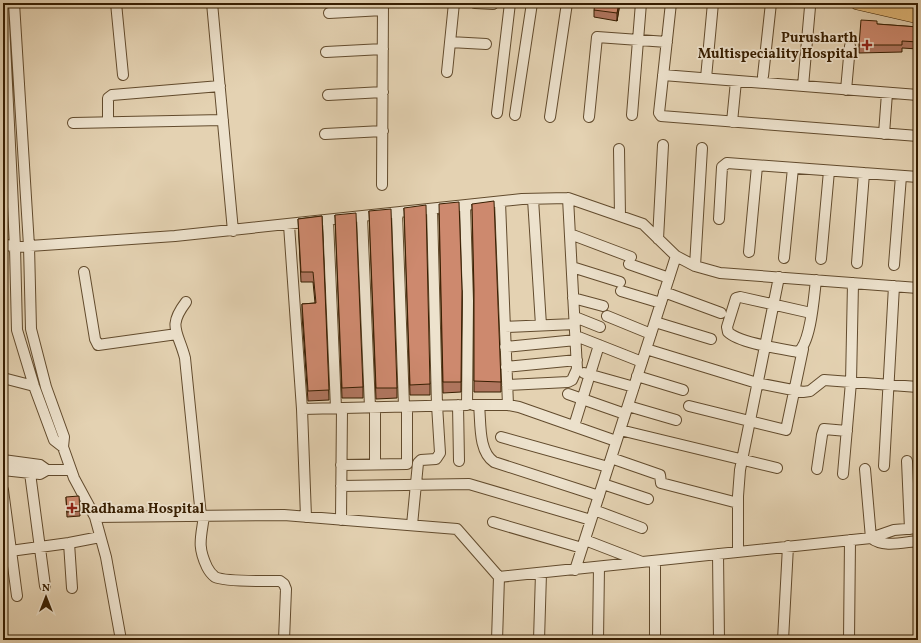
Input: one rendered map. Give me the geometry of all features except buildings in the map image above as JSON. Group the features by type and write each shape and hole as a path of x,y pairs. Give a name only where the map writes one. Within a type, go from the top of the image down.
{"main road":[{"path":"857,3 918,17"},
{"path":"912,3 918,4"}],"street":[{"path":"3,3 15,246 17,330 34,386 54,440 63,447"},
{"path":"14,3 29,246 29,309 31,329 46,387 64,437 63,447 71,470 95,518 106,557 120,640"},
{"path":"116,3 123,75"},
{"path":"212,3 233,231"},
{"path":"447,72 454,3"},
{"path":"475,3 493,4"},
{"path":"497,113 510,3"},
{"path":"515,115 532,3"},
{"path":"550,117 567,3"},
{"path":"632,115 641,3"},
{"path":"671,3 659,113 660,116 918,136"},
{"path":"706,78 713,3"},
{"path":"763,76 771,3"},
{"path":"329,13 383,6 382,185"},
{"path":"803,86 810,7"},
{"path":"589,117 597,37 667,42"},
{"path":"450,42 486,44"},
{"path":"846,90 850,46"},
{"path":"326,52 383,49"},
{"path":"663,75 918,95"},
{"path":"732,122 736,81"},
{"path":"108,122 108,98 112,95 220,86"},
{"path":"328,95 383,92"},
{"path":"884,134 887,93"},
{"path":"73,123 223,120"},
{"path":"325,134 383,131"},
{"path":"658,239 663,144"},
{"path":"695,266 702,148"},
{"path":"619,149 620,216"},
{"path":"719,220 724,164 918,177"},
{"path":"749,252 757,166"},
{"path":"784,258 794,168"},
{"path":"821,259 829,170"},
{"path":"856,263 864,173"},
{"path":"894,265 901,176"},
{"path":"3,244 29,246 175,236 397,214 500,202 568,198 643,224 676,256 695,266 720,273 918,288"},
{"path":"507,385 568,382 572,380 577,365 568,198"},
{"path":"533,199 541,325"},
{"path":"500,202 508,405"},
{"path":"459,461 468,301 465,206"},
{"path":"412,525 417,486 418,463 421,460 436,459 440,453 437,406 432,210"},
{"path":"341,465 407,464 397,214"},
{"path":"362,217 375,464"},
{"path":"328,221 339,408 341,520"},
{"path":"289,225 302,409 306,517"},
{"path":"570,234 669,278"},
{"path":"575,570 676,256"},
{"path":"572,268 661,303"},
{"path":"84,272 95,339 98,345 177,334"},
{"path":"738,552 738,503 742,461 779,277"},
{"path":"689,406 786,430 811,313 816,280"},
{"path":"843,474 851,382 853,283"},
{"path":"884,466 890,385 894,286"},
{"path":"664,292 721,313"},
{"path":"803,349 798,352 765,345 730,335 727,327 736,298 740,297 811,313"},
{"path":"573,298 605,311 651,334"},
{"path":"186,302 177,314 175,323 177,334 186,358 203,516 200,540 201,554 211,574 216,578 280,581 284,584 286,589 284,640"},
{"path":"504,327 541,325 575,320 600,327"},
{"path":"655,322 711,339"},
{"path":"505,347 576,338 599,345 642,362"},
{"path":"574,426 599,345"},
{"path":"646,349 757,383 795,391 810,391 824,380 918,387"},
{"path":"506,367 577,365 590,374 634,387"},
{"path":"637,376 683,390"},
{"path":"3,378 34,386"},
{"path":"568,394 626,410 676,420"},
{"path":"302,409 463,405 520,406 616,441"},
{"path":"479,405 484,451 494,462 599,496"},
{"path":"817,469 824,429 847,431"},
{"path":"620,430 742,461 777,468"},
{"path":"501,437 660,475 661,483 738,503"},
{"path":"3,460 40,465 47,470"},
{"path":"499,578 871,538 884,532 914,528 914,499 907,462"},
{"path":"866,469 871,538 876,542 883,544 918,541"},
{"path":"3,470 40,474 47,470 71,470"},
{"path":"30,473 45,586"},
{"path":"341,486 469,484 642,528"},
{"path":"603,484 648,499"},
{"path":"3,490 7,552 17,596"},
{"path":"95,518 284,515 457,529 499,578 497,640"},
{"path":"493,522 583,544 644,562"},
{"path":"7,552 69,544 100,537"},
{"path":"849,640 850,540"},
{"path":"69,544 72,588"},
{"path":"783,640 788,546"},
{"path":"718,554 719,640"},
{"path":"655,561 656,640"},
{"path":"598,640 599,567"},
{"path":"539,640 541,573"}],"place":[{"name":"Purusharth Multispeciality Hospital","path":"867,45"},
{"name":"Radhama Hospital","path":"72,508"}]}
